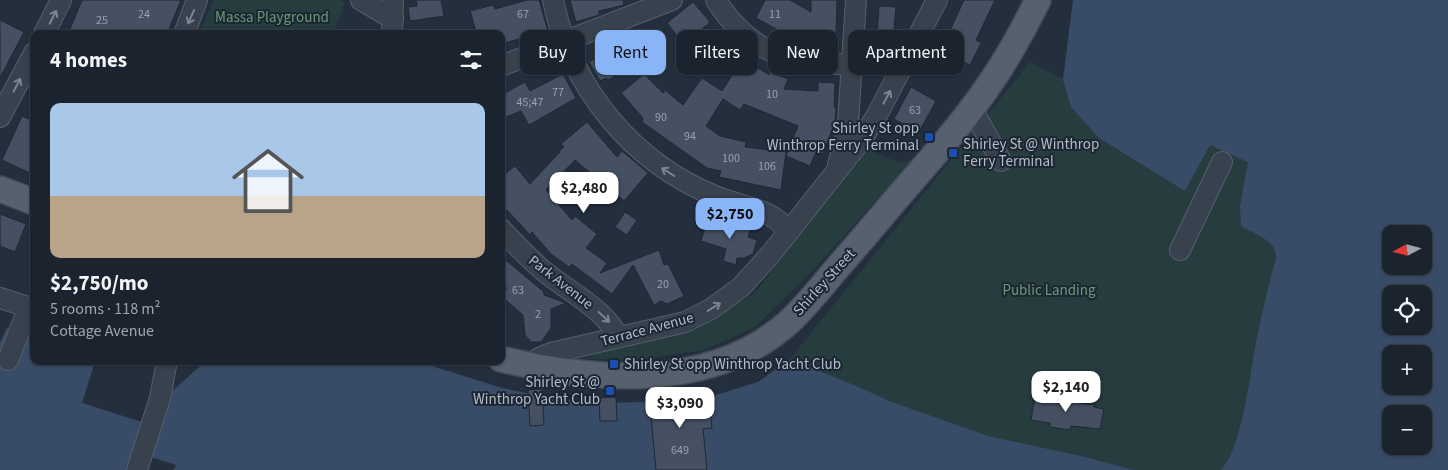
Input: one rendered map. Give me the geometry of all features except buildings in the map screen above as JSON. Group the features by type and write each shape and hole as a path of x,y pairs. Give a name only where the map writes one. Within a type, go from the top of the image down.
{"main road":[{"name":"Shirley Street","path":"505,360 529,366 586,375 649,375 683,371 722,362 761,343 789,321 815,295 972,109 1002,65 1038,0"},
{"path":"0,189 30,200"}],"street":[{"path":"46,30 61,0"},
{"path":"186,30 197,0"},
{"path":"360,0 392,18"},
{"path":"553,0 561,30"},
{"path":"585,34 672,0"},
{"path":"716,0 738,30 762,47 793,59 848,65"},
{"path":"854,30 856,0"},
{"name":"Terrace Avenue","path":"529,366 539,358 552,353 676,324 711,309 748,281 857,147 872,123 937,0"},
{"path":"505,64 520,59"},
{"path":"0,118 30,61"},
{"path":"580,75 601,108 622,132 662,168 698,189 723,200 776,218 788,232"},
{"path":"830,181 839,161 846,134 851,75"},
{"path":"972,109 1001,161"},
{"path":"1180,250 1222,162"},
{"name":"Park Avenue","path":"505,233 539,267 608,319 618,337"},
{"path":"0,298 30,308"},
{"path":"8,360 30,310"},
{"path":"137,470 160,398 166,365"}],"green space":[{"name":"Massa Playground","path":"214,0 340,0 345,3 335,30 201,30"},
{"name":"Public Landing","path":"1073,0 1353,160 1282,470 598,470 208,365 429,365 502,388 550,398 592,403 656,402 713,396 758,382 790,359 1030,62 1063,79"},
{"path":"866,149 900,163 913,159 816,267 754,328 704,350 634,360 586,359 606,349 679,333 754,294"}],"water":[{"path":"1073,0 1448,0 1448,470 1221,470 1229,458 1241,425 1260,324 1276,258 1273,247 1269,242 1241,226 1240,206 1248,162 1210,145 1185,191 1099,138 1071,107 1063,80"},
{"path":"7,328 30,339 30,365 94,365 82,403 148,424 133,470 0,470 0,342"},
{"path":"790,359 889,401 988,436 1081,456 1134,470 174,470 176,465 151,457 171,392 201,365 429,365 502,388 550,398 592,403 656,402 713,396 758,382"}],"place":[{"name":"Shirley St opp Winthrop Ferry Terminal","path":"929,137"},
{"name":"Shirley St @ Winthrop Ferry Terminal","path":"953,153"},
{"name":"Shirley St opp Winthrop Yacht Club","path":"614,364"},
{"name":"Shirley St @ Winthrop Yacht Club","path":"610,391"}]}
